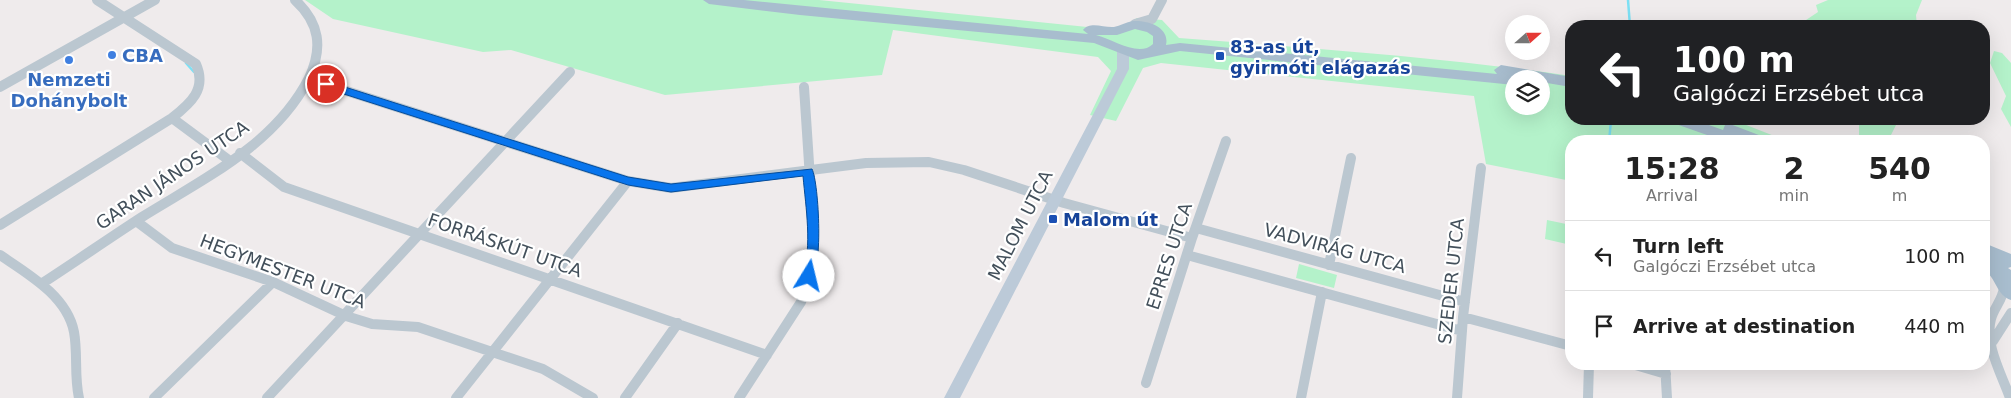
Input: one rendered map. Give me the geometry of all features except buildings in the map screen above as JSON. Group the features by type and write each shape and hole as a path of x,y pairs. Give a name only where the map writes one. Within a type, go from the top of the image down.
{"main road":[{"path":"709,0 810,12 1096,39 1138,55 1180,48 1505,79"},
{"path":"770,0 964,19 1117,31 1135,24 1155,27 1183,39 1471,67 1565,81"},
{"path":"1153,52 1160,44 1155,27"},
{"path":"1117,31 1115,42 1121,49 1123,70"},
{"path":"1123,70 1138,55"},
{"name":"MALOM UTCA","path":"952,398 1123,70"},
{"path":"1550,86 1565,89"},
{"path":"1695,125 1722,135"},
{"path":"1717,125 1743,135"},
{"path":"1999,259 1998,276 2009,288"}],"street":[{"path":"0,225 172,118 188,106 197,94 202,74 196,64 97,0"},
{"path":"0,87 155,0"},
{"name":"GARAN JÁNOS UTCA","path":"41,284 240,154 264,134 296,102 309,79 319,54 318,31 313,18 295,0"},
{"path":"1155,27 1162,0"},
{"path":"267,398 346,316 419,234 508,141 570,72"},
{"name":"VADVIRÁG UTCA","path":"309,79 508,141 628,181 671,188 866,164 909,161 929,162 964,170 1055,199 1329,265 1465,302"},
{"path":"738,398 801,302 812,263 813,224 808,172 804,87"},
{"path":"172,118 230,160"},
{"name":"EPRES UTCA","path":"1146,383 1194,233 1226,141"},
{"name":"FORRÁSKÚT UTCA","path":"240,154 284,187 358,211 550,280 678,322 767,355"},
{"path":"1329,265 1351,158"},
{"name":"SZEDER UTCA","path":"1457,398 1463,317 1481,168"},
{"path":"456,398 493,354 628,181"},
{"name":"HEGYMESTER UTCA","path":"136,221 172,248 273,282 346,316 372,324 418,328 543,369 593,398"},
{"path":"1187,255 1462,331"},
{"path":"0,256 41,284 66,312 74,331 79,398"},
{"path":"154,398 273,282"},
{"path":"2009,288 1990,321 1992,341 2010,398"},
{"path":"1301,398 1322,292"},
{"path":"1992,341 2011,313"},
{"path":"1463,317 1565,344"},
{"path":"625,398 678,322"},
{"path":"1588,398 1589,370"},
{"path":"1665,370 1667,398"}],"green space":[{"path":"305,0 819,0 1117,30 1137,18 1162,20 1179,38 1326,49 1529,70 1505,70 1505,115 1550,115 1550,73 1565,75 1565,125 1746,125 1772,135 1565,135 1565,180 1486,164 1474,96 1161,63 1143,68 1116,121 1090,115 1111,71 1098,57 893,30 882,75 665,95 511,50 483,52 333,19"},
{"path":"1828,0 1922,0 1916,15 1916,20 1806,20 1818,12 1816,5"},
{"path":"1994,51 2002,53 2011,63 2011,127 2001,109 2006,96 1990,63"},
{"path":"1859,125 1896,125 1891,135 1859,135"},
{"path":"1547,220 1565,224 1565,244 1545,239"},
{"path":"1299,264 1337,275 1334,288 1296,278"}],"waterway":[{"path":"1628,0 1630,20"},
{"path":"186,63 194,72"},
{"path":"1610,135 1611,125"}],"place":[{"name":"CBA","path":"112,55"},
{"name":"83-as út, gyirmóti elágazás","path":"1220,56"},
{"name":"Nemzeti Dohánybolt","path":"69,60"},
{"name":"Malom út","path":"1053,219"}],"route":[{"path":"326,84 628,181 671,188 808,172 813,224 812,263 809,276"}]}
